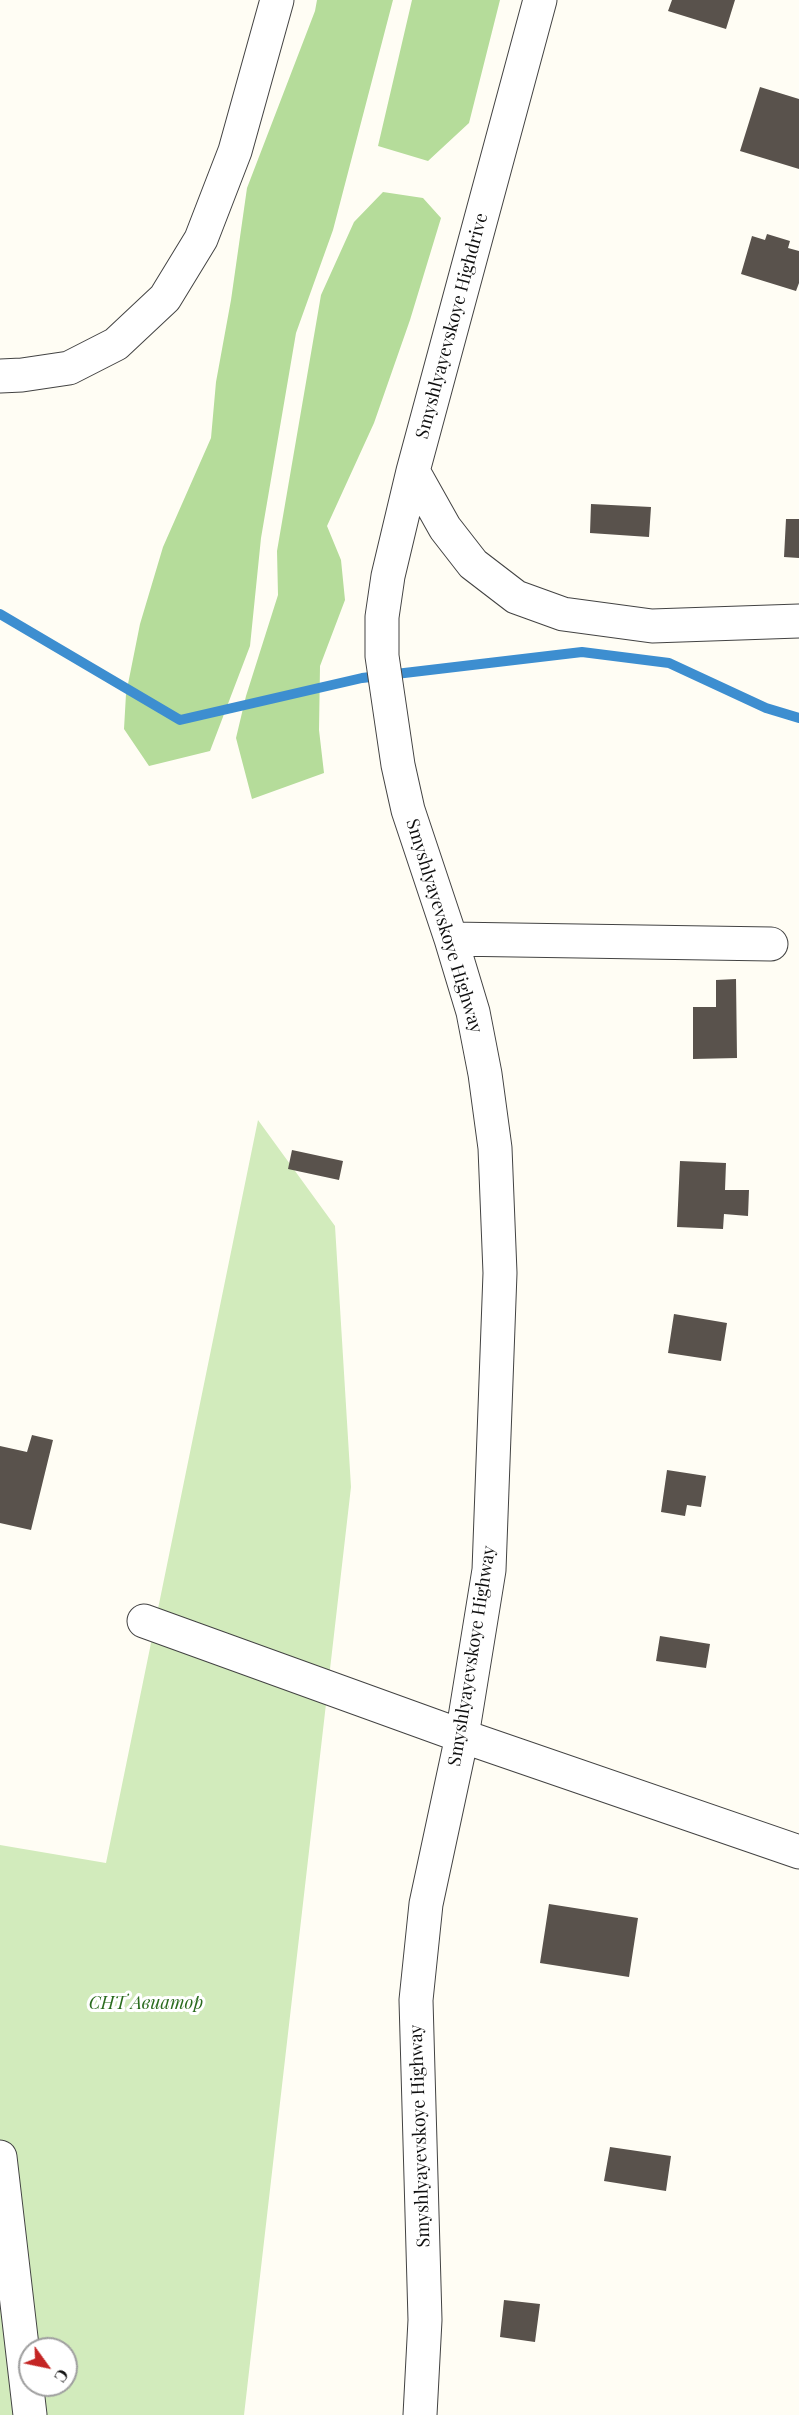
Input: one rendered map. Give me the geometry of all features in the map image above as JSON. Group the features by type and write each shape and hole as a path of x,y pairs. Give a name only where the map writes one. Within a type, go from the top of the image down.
{"street":[{"path":"0,376 69,368 116,344 165,298 201,239 236,150 277,0"},
{"name":"Smyshlyayevskoye Highdrive","path":"382,656 382,617 388,576 413,471 540,0"},
{"path":"413,471 445,528 473,564 516,597 563,614 652,626 799,621"},
{"name":"Smyshlyayevskoye Highway","path":"382,656 390,726 408,810 473,1012 485,1074 495,1148 500,1273 489,1570 462,1736 426,1904 416,2000 426,2320 420,2415"},
{"path":"451,939 771,944"},
{"path":"144,1621 462,1736 799,1852"},
{"path":"0,2157 30,2415"}],"green space":[{"path":"317,0 393,0 333,230 296,333 261,538 250,646 210,751 149,766 124,729 126,694 140,624 163,547 211,438 216,382 231,300 247,188 315,11"},
{"path":"412,0 500,0 469,123 428,161 378,146"},
{"path":"383,192 423,198 441,218 410,320 374,423 327,526 341,560 345,600 320,666 319,730 324,773 252,799 236,738 246,696 278,595 277,551 321,295 354,222"},
{"name":"СНТ Авиатор","path":"258,1120 335,1226 351,1487 244,2415 0,2415 0,1845 106,1863"}],"building":[{"path":"672,0 735,0 726,29 668,11"},
{"path":"760,87 799,99 799,169 740,151"},
{"path":"767,234 790,241 788,248 799,251 799,283 796,291 741,274 752,236 765,240"},
{"path":"591,504 651,507 649,537 590,533"},
{"path":"786,519 799,519 799,558 784,557"},
{"path":"736,979 737,1058 693,1059 693,1007 716,1007 716,980"},
{"path":"292,1150 343,1161 339,1180 288,1169"},
{"path":"680,1161 726,1163 725,1190 749,1190 748,1216 724,1214 723,1229 677,1227"},
{"path":"674,1314 727,1323 721,1361 668,1353"},
{"path":"32,1435 53,1440 31,1530 0,1523 0,1446 27,1452"},
{"path":"667,1470 706,1476 701,1507 687,1505 685,1516 661,1512"},
{"path":"660,1636 710,1644 706,1668 656,1661"},
{"path":"549,1904 638,1918 629,1977 540,1963"},
{"path":"610,2147 671,2156 666,2191 604,2181"},
{"path":"504,2300 540,2304 535,2342 500,2337"}],"waterway":[{"path":"0,614 180,720 362,678 582,652 669,663 766,708 799,718"}]}
